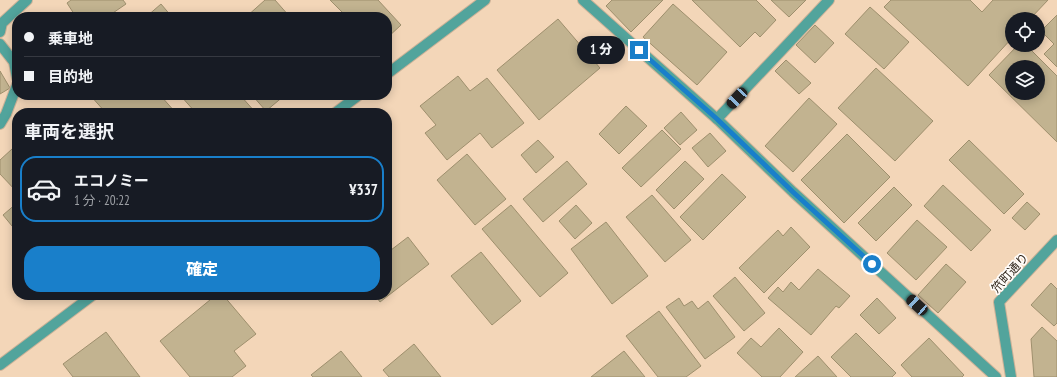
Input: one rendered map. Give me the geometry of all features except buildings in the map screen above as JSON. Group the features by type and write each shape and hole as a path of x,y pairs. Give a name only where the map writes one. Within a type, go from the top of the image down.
{"street":[{"path":"14,12 28,0"},
{"path":"392,70 485,0"},
{"path":"583,0 717,119 793,192 996,377"},
{"path":"717,119 829,0"},
{"path":"0,32 2,23 12,14"},
{"path":"0,44 12,59"},
{"path":"0,124 6,114 12,98"},
{"path":"342,108 352,100"},
{"name":"笊町通り","path":"1011,377 999,302 1057,240"},
{"path":"0,365 86,300"}],"route":[{"path":"639,50 717,119 793,192 872,264"}]}
